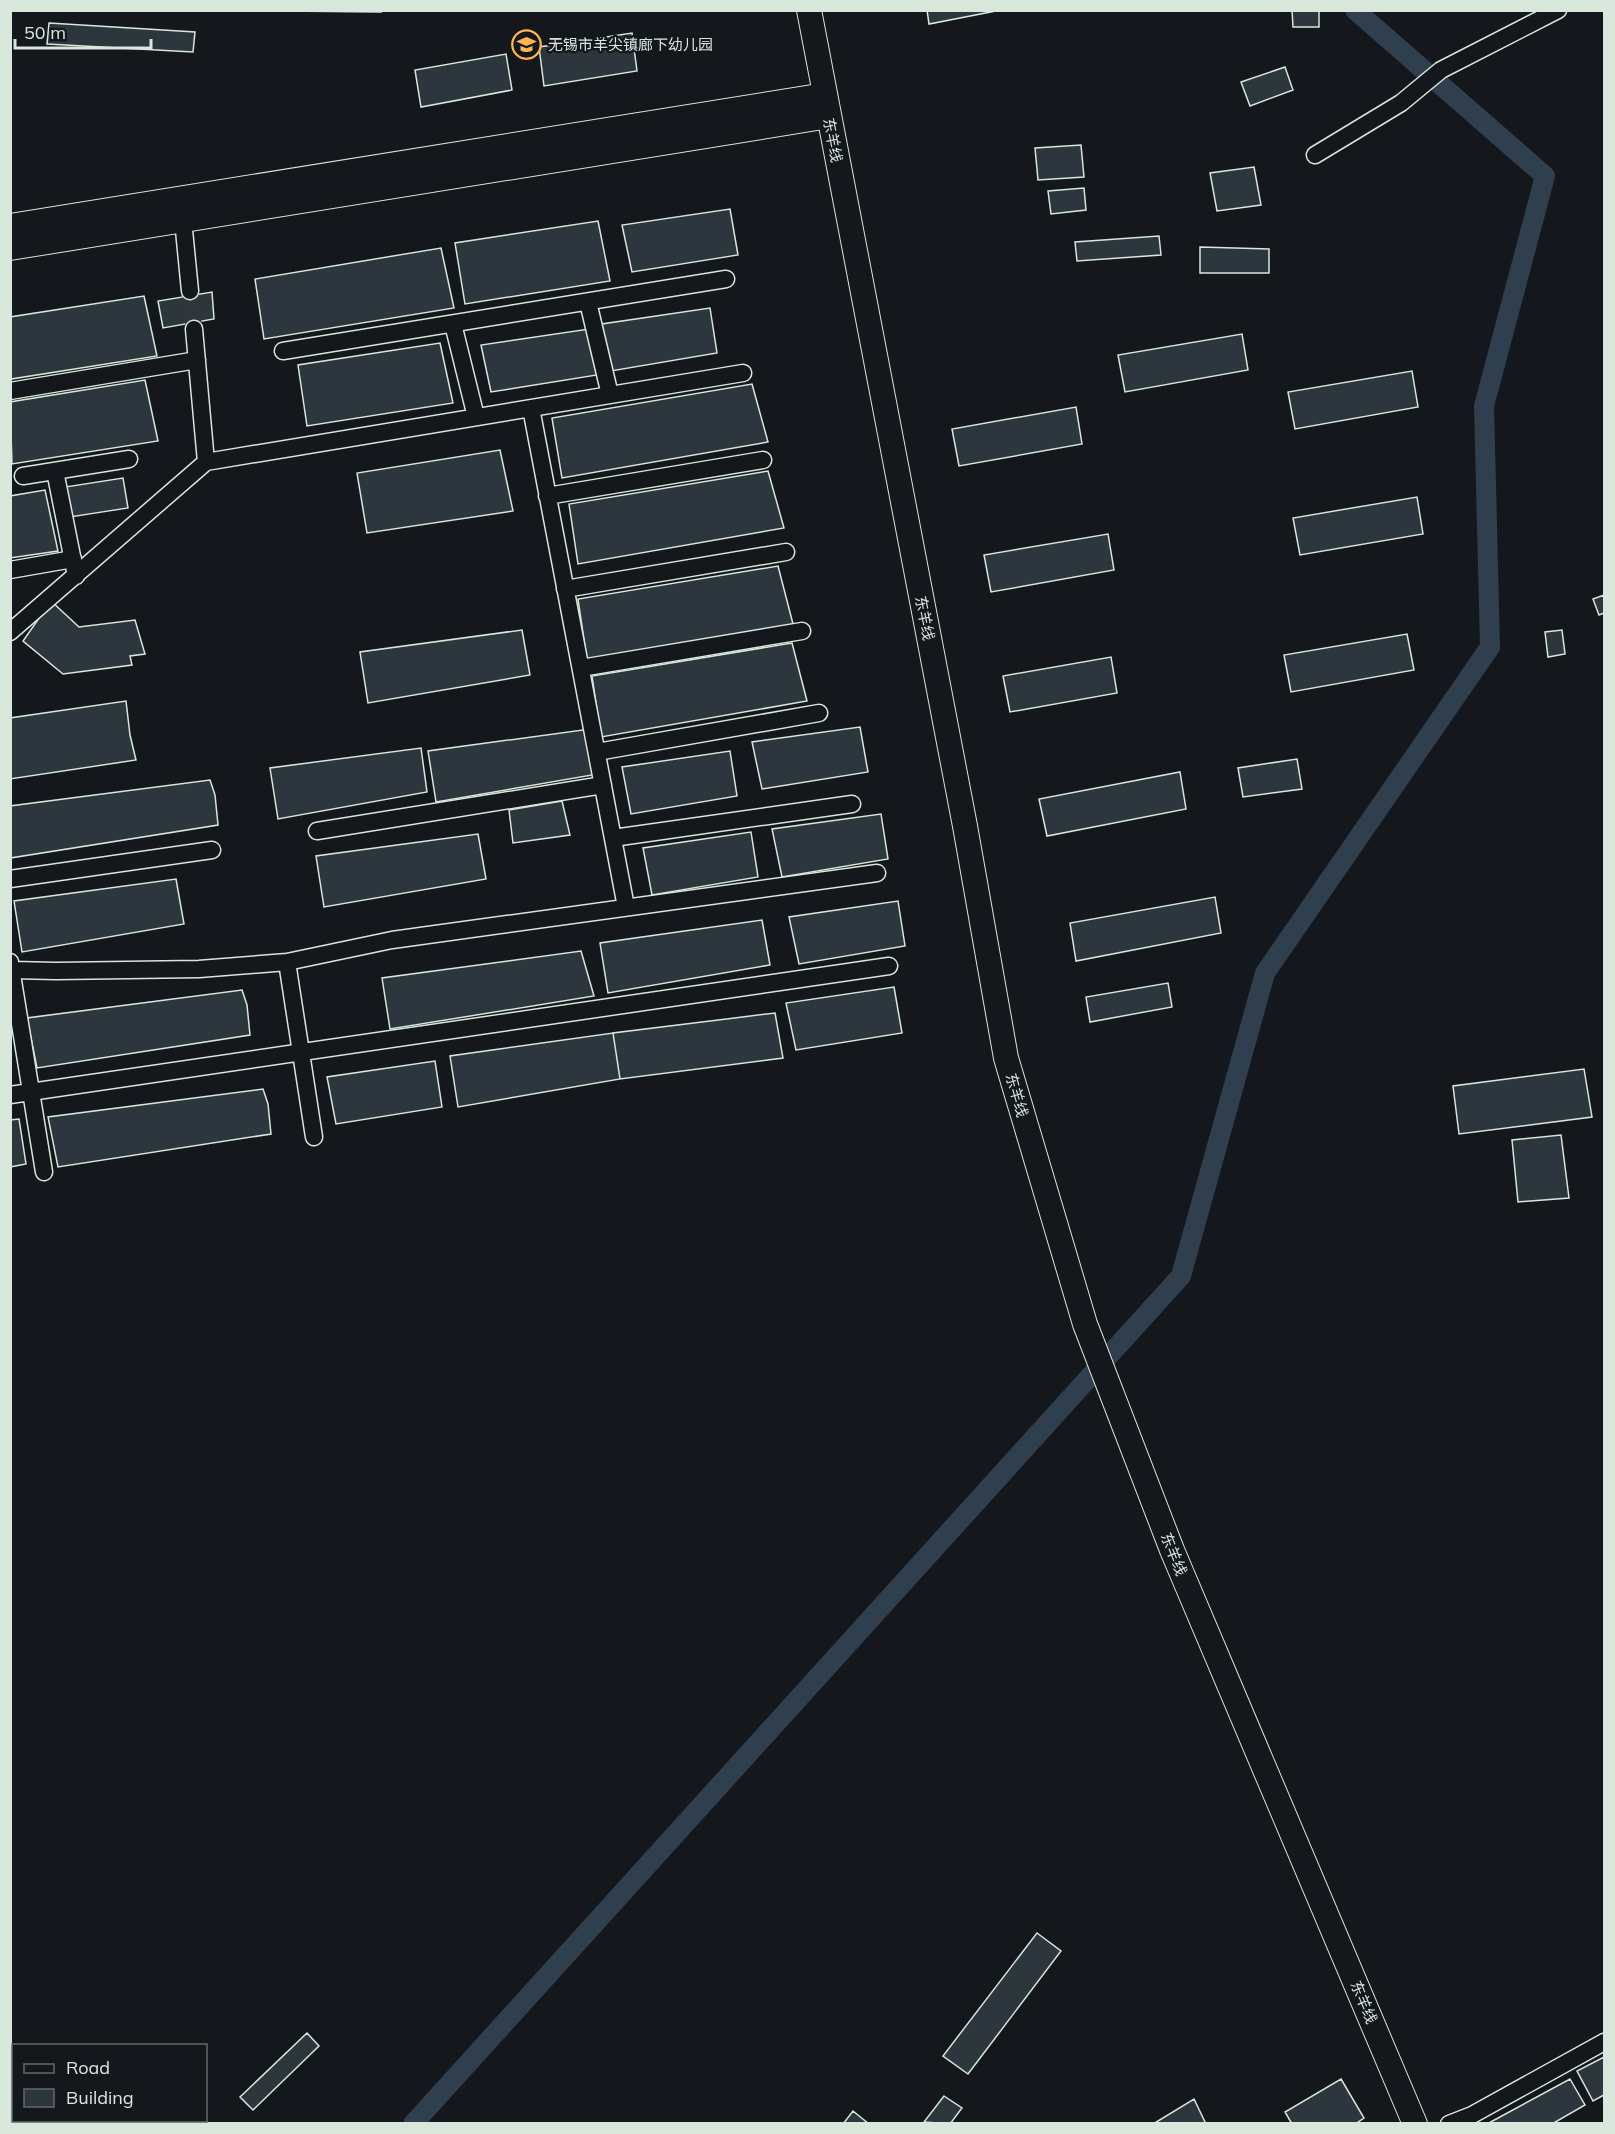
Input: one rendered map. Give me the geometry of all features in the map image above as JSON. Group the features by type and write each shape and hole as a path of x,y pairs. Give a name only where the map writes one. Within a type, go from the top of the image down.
{"main road":[{"name":"东羊线","path":"808,10 965,826 1006,1058 1085,1324 1116,1405 1172,1550 1415,2124"},
{"path":"10,248 183,220 827,105"},
{"path":"10,226 827,105"}],"street":[{"path":"1315,155 1401,103 1441,70 1558,10"},
{"path":"183,220 190,291"},
{"path":"283,351 726,279"},
{"path":"588,302 609,395"},
{"path":"453,324 476,417"},
{"path":"194,328 207,462"},
{"path":"10,391 197,360"},
{"path":"10,632 74,568 207,462 744,373"},
{"path":"531,408 626,907"},
{"path":"24,476 129,459"},
{"path":"548,496 763,460"},
{"path":"55,471 74,568"},
{"path":"565,589 786,552"},
{"path":"10,570 74,568"},
{"path":"581,668 802,631"},
{"path":"597,752 819,713"},
{"path":"317,831 603,784"},
{"path":"613,838 852,804"},
{"path":"10,879 212,850"},
{"path":"44,1172 31,1092 14,1012 11,966 56,971 199,969 287,962 392,940 877,873"},
{"path":"287,962 314,1137"},
{"path":"10,1095 889,966"},
{"path":"1449,2124 1472,2115 1605,2042"}],"building":[{"path":"281,10 381,10 381,12 281,11"},
{"path":"927,10 1001,10 929,24"},
{"path":"1292,10 1319,10 1319,27 1293,27"},
{"path":"49,23 195,32 193,52 47,44"},
{"path":"632,33 637,71 544,86 539,47"},
{"path":"506,54 512,90 421,107 415,70"},
{"path":"1285,67 1293,90 1250,106 1241,82"},
{"path":"1081,145 1084,177 1038,180 1035,148"},
{"path":"1254,167 1261,205 1217,211 1210,173"},
{"path":"1084,188 1086,210 1051,214 1048,191"},
{"path":"730,209 738,255 632,272 622,225"},
{"path":"598,221 610,281 465,304 455,243"},
{"path":"1159,236 1161,255 1077,261 1075,242"},
{"path":"1200,247 1269,249 1269,273 1200,273"},
{"path":"441,248 454,308 264,339 255,279"},
{"path":"212,292 214,319 163,328 158,301"},
{"path":"144,296 157,356 11,379 10,317"},
{"path":"710,308 717,353 611,371 602,324"},
{"path":"589,329 597,375 491,392 481,345"},
{"path":"1242,334 1248,370 1125,392 1118,355"},
{"path":"440,343 453,403 307,426 298,365"},
{"path":"1412,371 1418,407 1295,429 1288,392"},
{"path":"145,380 158,441 12,464 10,402"},
{"path":"752,384 768,442 562,478 552,418"},
{"path":"1076,407 1082,444 959,466 952,429"},
{"path":"500,450 513,511 367,533 357,473"},
{"path":"768,471 784,528 578,564 569,504"},
{"path":"123,478 128,508 70,517 65,487"},
{"path":"45,490 58,551 10,558 10,496"},
{"path":"1417,497 1423,534 1300,555 1293,518"},
{"path":"1108,534 1114,570 991,592 984,555"},
{"path":"778,566 793,624 587,660 578,599"},
{"path":"1604,595 1604,613 1599,615 1593,599"},
{"path":"51,601 79,627 135,620 145,654 130,656 132,665 63,674 23,641"},
{"path":"522,630 530,675 368,703 360,652"},
{"path":"1562,630 1565,654 1548,657 1545,632"},
{"path":"1407,634 1414,670 1291,692 1284,655"},
{"path":"792,643 807,701 601,737 592,676"},
{"path":"1111,657 1117,693 1010,712 1003,676"},
{"path":"126,701 136,760 10,779 10,718"},
{"path":"860,727 868,772 762,789 752,742"},
{"path":"590,729 598,774 436,802 428,751"},
{"path":"421,748 427,792 278,819 270,768"},
{"path":"730,751 737,796 631,814 622,767"},
{"path":"1297,759 1302,789 1243,797 1238,768"},
{"path":"1180,772 1186,809 1047,836 1039,799"},
{"path":"210,780 215,795 218,825 10,858 10,806"},
{"path":"562,801 570,835 513,843 509,810"},
{"path":"881,814 888,859 782,877 772,829"},
{"path":"751,832 758,877 652,895 643,848"},
{"path":"478,834 486,879 324,907 316,856"},
{"path":"176,879 184,924 22,952 14,901"},
{"path":"1215,897 1221,933 1076,961 1070,923"},
{"path":"898,901 905,946 799,964 789,917"},
{"path":"762,920 770,965 608,993 600,943"},
{"path":"581,951 594,996 390,1029 382,978"},
{"path":"1168,983 1172,1007 1090,1022 1086,997"},
{"path":"894,987 902,1033 796,1050 786,1003"},
{"path":"242,990 247,1005 250,1035 37,1068 27,1018"},
{"path":"775,1013 783,1058 620,1079 613,1033"},
{"path":"613,1033 620,1079 458,1107 450,1056"},
{"path":"435,1061 442,1107 336,1124 327,1077"},
{"path":"1584,1069 1592,1117 1459,1134 1453,1086"},
{"path":"263,1089 268,1104 271,1134 58,1167 48,1117"},
{"path":"19,1119 26,1164 10,1167 10,1120"},
{"path":"1561,1135 1569,1198 1518,1202 1512,1140"},
{"path":"1037,1933 1061,1951 968,2074 943,2056"},
{"path":"307,2033 319,2046 253,2110 240,2097"},
{"path":"1604,2057 1604,2095 1593,2101 1577,2071"},
{"path":"1341,2079 1364,2118 1355,2124 1292,2124 1285,2112"},
{"path":"1570,2079 1585,2105 1552,2124 1487,2124"},
{"path":"944,2096 962,2108 950,2124 924,2122"},
{"path":"1194,2099 1206,2124 1153,2124"},
{"path":"853,2111 869,2124 843,2124"}],"waterway":[{"path":"413,2124 1181,1276 1265,973 1490,647 1484,406 1545,176 1355,10"}],"tunnel":[{"path":"190,291 194,329"}],"place":[{"name":"无锡市羊尖镇廊下幼儿园","path":"527,44"}]}
